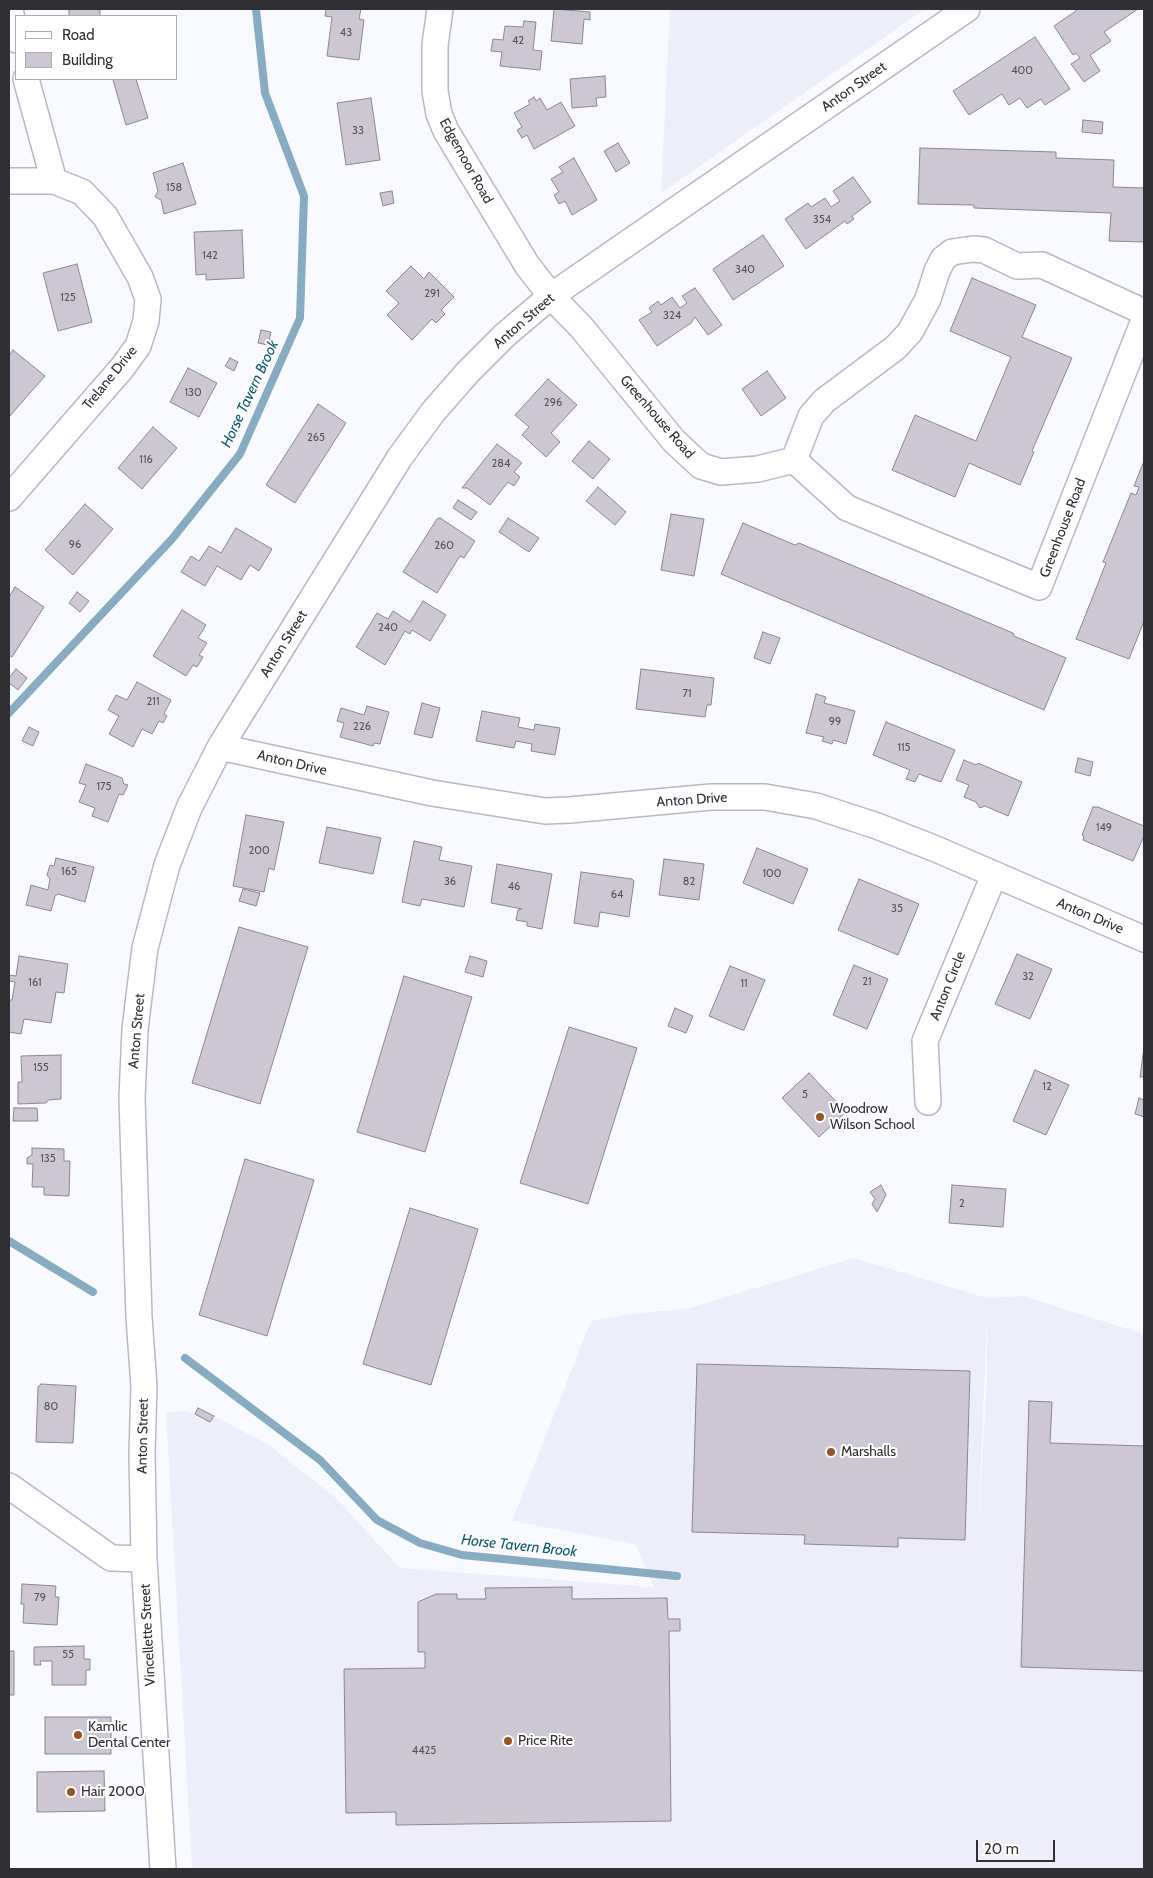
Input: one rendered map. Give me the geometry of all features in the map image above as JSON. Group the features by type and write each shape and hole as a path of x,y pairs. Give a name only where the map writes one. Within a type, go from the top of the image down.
{"street":[{"path":"10,9 15,35"},
{"name":"Edgemoor Road","path":"440,9 435,45 435,91 439,114 446,131 526,265 551,296"},
{"name":"Anton Street","path":"144,1559 142,1454 144,1386 139,1317 132,1098 135,1029 145,948 167,865 189,808 220,747 405,450 433,412 468,372 505,335 551,296 967,9"},
{"path":"9,181 54,181 26,80"},
{"name":"Trelane Drive","path":"9,498 122,368 138,346 146,322 148,298 140,277 105,216 82,192 54,181"},
{"path":"794,460 811,416 824,401 895,348 910,332 928,299 936,271 943,259 952,252 973,249 984,250 1017,266 1042,265 1144,312"},
{"name":"Greenhouse Road","path":"551,296 582,328 674,441 701,466 721,472 758,469 794,460 847,508 1039,587 1144,320"},
{"name":"Anton Drive","path":"220,747 432,793 545,811 711,797 765,797 816,806 877,826 936,849 1144,939"},
{"name":"Anton Circle","path":"928,1102 925,1041 994,875"},
{"path":"9,1486 111,1558 144,1559"},
{"name":"Vincellette Street","path":"144,1559 163,1869"}],"shaded area":[{"path":"670,9 925,9 661,193"},
{"path":"854,1258 987,1298 1023,1296 1144,1334 1144,1869 192,1869 166,1413 183,1411 220,1419 269,1445 337,1499 400,1568 654,1587 635,1544 512,1521 591,1321 629,1314 690,1308","holes":["987,1317 987,1381 978,1532"]}],"building":[{"path":"69,9 100,9 100,15 69,15"},
{"path":"326,9 361,9 359,19 364,20 359,60 327,56 332,17 325,16"},
{"path":"554,9 590,12 590,20 584,19 582,44 551,41"},
{"path":"1075,9 1138,9 1104,32 1111,41 1090,55 1100,71 1084,82 1071,64 1080,58 1076,53 1073,55 1054,26 1076,11"},
{"path":"524,21 536,22 533,50 542,51 540,70 500,66 502,52 491,51 493,39 503,40 505,26 523,27"},
{"path":"1035,37 1070,89 1045,105 1041,99 1027,108 1020,98 1009,105 1002,94 969,115 953,91"},
{"path":"605,76 606,97 596,98 597,106 572,108 570,79"},
{"path":"113,80 136,80 148,118 126,125"},
{"path":"534,97 536,101 540,98 547,110 561,102 575,126 534,149 527,135 522,138 517,130 522,127 514,113 530,104 528,101"},
{"path":"371,98 380,160 346,165 337,103"},
{"path":"1083,120 1103,122 1102,134 1082,132"},
{"path":"618,143 630,163 616,172 604,151"},
{"path":"920,148 1056,152 1056,158 1114,160 1113,187 1144,188 1144,242 1109,241 1111,213 974,208 974,205 918,204"},
{"path":"574,158 597,200 572,215 565,201 559,204 554,195 559,192 551,179 563,172 559,167"},
{"path":"183,163 196,204 164,214 161,200 155,197 158,191 153,173"},
{"path":"853,177 871,202 852,216 854,219 847,224 845,221 806,249 785,219 808,203 811,207 825,198 831,207 840,201 833,191"},
{"path":"392,191 394,203 383,206 380,193"},
{"path":"242,230 244,278 206,280 206,274 196,275 194,232"},
{"path":"763,235 784,266 733,300 713,269"},
{"path":"77,264 92,322 58,331 43,273"},
{"path":"411,266 424,279 429,272 454,297 441,310 445,314 436,323 432,319 412,340 387,315 399,303 386,291"},
{"path":"972,278 1036,305 1022,337 1072,358 1032,451 1034,452 1020,485 969,463 955,497 892,470 915,415 976,441 1011,357 950,331"},
{"path":"695,288 722,325 708,335 695,317 691,323 657,346 639,320 652,312 649,308 658,301 661,305 672,297 680,308 687,303 682,296"},
{"path":"261,330 271,332 268,345 258,343"},
{"path":"13,350 45,376 9,417 9,356"},
{"path":"230,358 238,362 234,371 225,366"},
{"path":"188,368 217,383 199,417 170,402"},
{"path":"767,371 786,398 761,416 742,389"},
{"path":"548,379 577,405 551,433 560,442 546,457 522,435 529,427 515,415"},
{"path":"318,404 346,423 295,503 266,485"},
{"path":"153,427 177,448 142,489 118,468"},
{"path":"589,441 610,459 593,479 572,461"},
{"path":"497,444 522,463 514,472 520,477 514,486 508,482 490,505 467,488 462,488"},
{"path":"1144,461 1144,621 1129,659 1076,639 1106,563 1103,562 1131,493 1136,495 1139,487 1134,486"},
{"path":"598,487 626,512 615,525 586,501"},
{"path":"458,500 477,512 471,520 453,508"},
{"path":"85,504 113,529 73,575 45,550"},
{"path":"671,514 704,519 694,576 661,570"},
{"path":"440,518 475,541 464,558 460,556 437,593 403,572 437,519"},
{"path":"508,518 539,538 529,552 499,532"},
{"path":"743,523 795,545 799,543 1013,633 1014,636 1066,658 1044,710 721,574"},
{"path":"236,528 272,549 259,571 250,565 241,580 217,566 205,586 181,572 191,556 199,561 209,546 221,553"},
{"path":"15,587 44,607 12,657 9,655 9,597"},
{"path":"77,592 89,601 80,612 69,603"},
{"path":"423,601 446,615 430,641 412,630 410,634 405,631 385,665 356,647 377,613 388,619 393,611 410,622"},
{"path":"182,610 206,625 198,638 207,643 199,655 203,657 197,667 193,665 186,676 153,656"},
{"path":"763,632 780,638 770,664 754,658"},
{"path":"16,669 27,678 18,690 9,683 9,678"},
{"path":"641,669 714,678 711,705 707,705 705,717 636,709"},
{"path":"137,682 171,700 164,714 167,716 163,723 159,721 152,734 142,729 133,747 109,734 119,716 108,710 116,695 127,700"},
{"path":"816,694 826,697 824,703 855,711 846,744 833,740 832,744 822,741 824,737 806,733"},
{"path":"422,703 440,708 432,738 414,734"},
{"path":"367,706 389,712 380,744 374,743 373,746 340,737 344,723 337,721 341,708 364,715"},
{"path":"482,711 520,718 518,727 534,730 535,724 560,728 555,755 531,751 532,744 516,741 514,748 476,741"},
{"path":"886,722 955,750 941,782 919,774 915,782 906,779 910,770 873,755"},
{"path":"29,727 39,732 33,746 22,741"},
{"path":"1078,758 1093,762 1090,776 1075,772"},
{"path":"964,760 976,765 978,763 1022,782 1008,816 985,806 980,808 976,802 964,797 969,785 956,780"},
{"path":"86,764 122,778 124,784 128,785 123,795 119,794 108,822 92,816 95,808 79,802 86,785 79,783"},
{"path":"1093,807 1098,807 1144,826 1144,836 1133,861 1083,840 1084,836 1082,835"},
{"path":"246,815 284,822 274,870 269,868 264,892 233,886"},
{"path":"327,827 381,838 373,874 319,863"},
{"path":"414,841 442,847 439,860 472,866 464,907 422,899 420,906 402,902"},
{"path":"757,848 808,869 793,904 743,883"},
{"path":"56,858 94,867 85,902 58,894 55,896 51,911 26,905 31,885 48,890 50,879 47,875 50,865 54,866"},
{"path":"664,859 704,864 699,900 659,895"},
{"path":"497,864 552,874 542,929 527,926 527,922 516,920 518,910 522,909 491,903"},
{"path":"581,872 632,879 634,881 629,917 600,912 598,927 574,923"},
{"path":"859,879 919,904 898,955 838,930"},
{"path":"243,889 260,893 256,906 239,901"},
{"path":"239,927 308,947 260,1104 192,1083"},
{"path":"1017,954 1052,969 1030,1019 995,1004"},
{"path":"19,956 68,964 64,993 56,992 51,1023 24,1019 21,1034 9,1032 9,1000 12,1000 15,982 9,981 9,975 16,976"},
{"path":"470,956 487,961 483,977 465,972"},
{"path":"854,965 888,979 867,1029 833,1015"},
{"path":"730,966 765,980 744,1030 709,1016"},
{"path":"404,976 472,997 425,1152 357,1132"},
{"path":"675,1008 693,1016 686,1033 668,1026"},
{"path":"569,1027 637,1048 588,1204 520,1183"},
{"path":"1144,1047 1144,1077 1140,1077"},
{"path":"61,1055 61,1099 48,1100 46,1103 18,1104 18,1082 22,1082 21,1056"},
{"path":"1035,1070 1069,1085 1046,1135 1013,1121"},
{"path":"809,1073 846,1112 819,1137 782,1098"},
{"path":"1139,1098 1144,1100 1144,1117 1135,1114"},
{"path":"14,1108 37,1108 38,1121 13,1121"},
{"path":"32,1148 64,1149 64,1161 70,1161 69,1196 44,1195 44,1187 32,1187 33,1164 27,1164 27,1158 32,1155"},
{"path":"245,1159 314,1180 267,1336 199,1315"},
{"path":"881,1185 886,1195 877,1212 872,1204 875,1199 870,1192"},
{"path":"952,1185 1006,1189 1003,1227 949,1223"},
{"path":"410,1208 478,1229 431,1385 363,1364"},
{"name":"Marshalls","path":"697,1364 970,1371 965,1540 898,1538 898,1547 804,1544 805,1535 692,1532"},
{"path":"41,1384 76,1386 73,1443 36,1442 38,1387"},
{"path":"1029,1401 1052,1402 1050,1443 1144,1446 1144,1671 1021,1667"},
{"path":"198,1408 214,1416 210,1422 195,1414"},
{"path":"22,1584 56,1586 55,1597 59,1597 57,1625 23,1623 24,1604 21,1604"},
{"name":"Price Rite","path":"572,1587 572,1599 667,1598 668,1619 680,1619 680,1631 669,1631 671,1821 396,1825 396,1812 346,1813 344,1669 425,1668 425,1652 418,1652 418,1602 436,1594 457,1594 457,1599 486,1599 485,1588"},
{"path":"84,1646 84,1659 90,1659 90,1670 86,1670 86,1685 52,1685 52,1661 40,1661 41,1665 34,1665 34,1647"},
{"path":"9,1651 14,1651 14,1695 9,1695"},
{"name":"Kamlic Dental Center","path":"45,1717 111,1717 111,1754 45,1754"},
{"name":"Hair 2000","path":"104,1771 105,1811 37,1812 37,1772"}],"waterway":[{"name":"Horse Tavern Brook","path":"9,713 172,539 240,454 300,318 304,196 265,93 256,9"},
{"name":"Horse Tavern Brook","path":"9,1241 93,1292"},
{"name":"Horse Tavern Brook","path":"185,1358 320,1460 377,1520 420,1543 462,1555 677,1576"}],"place":[{"name":"Woodrow Wilson School","path":"820,1117"},
{"name":"Marshalls","path":"831,1452"},
{"name":"Kamlic Dental Center","path":"78,1735"},
{"name":"Price Rite","path":"508,1741"},
{"name":"Hair 2000","path":"71,1792"}]}
